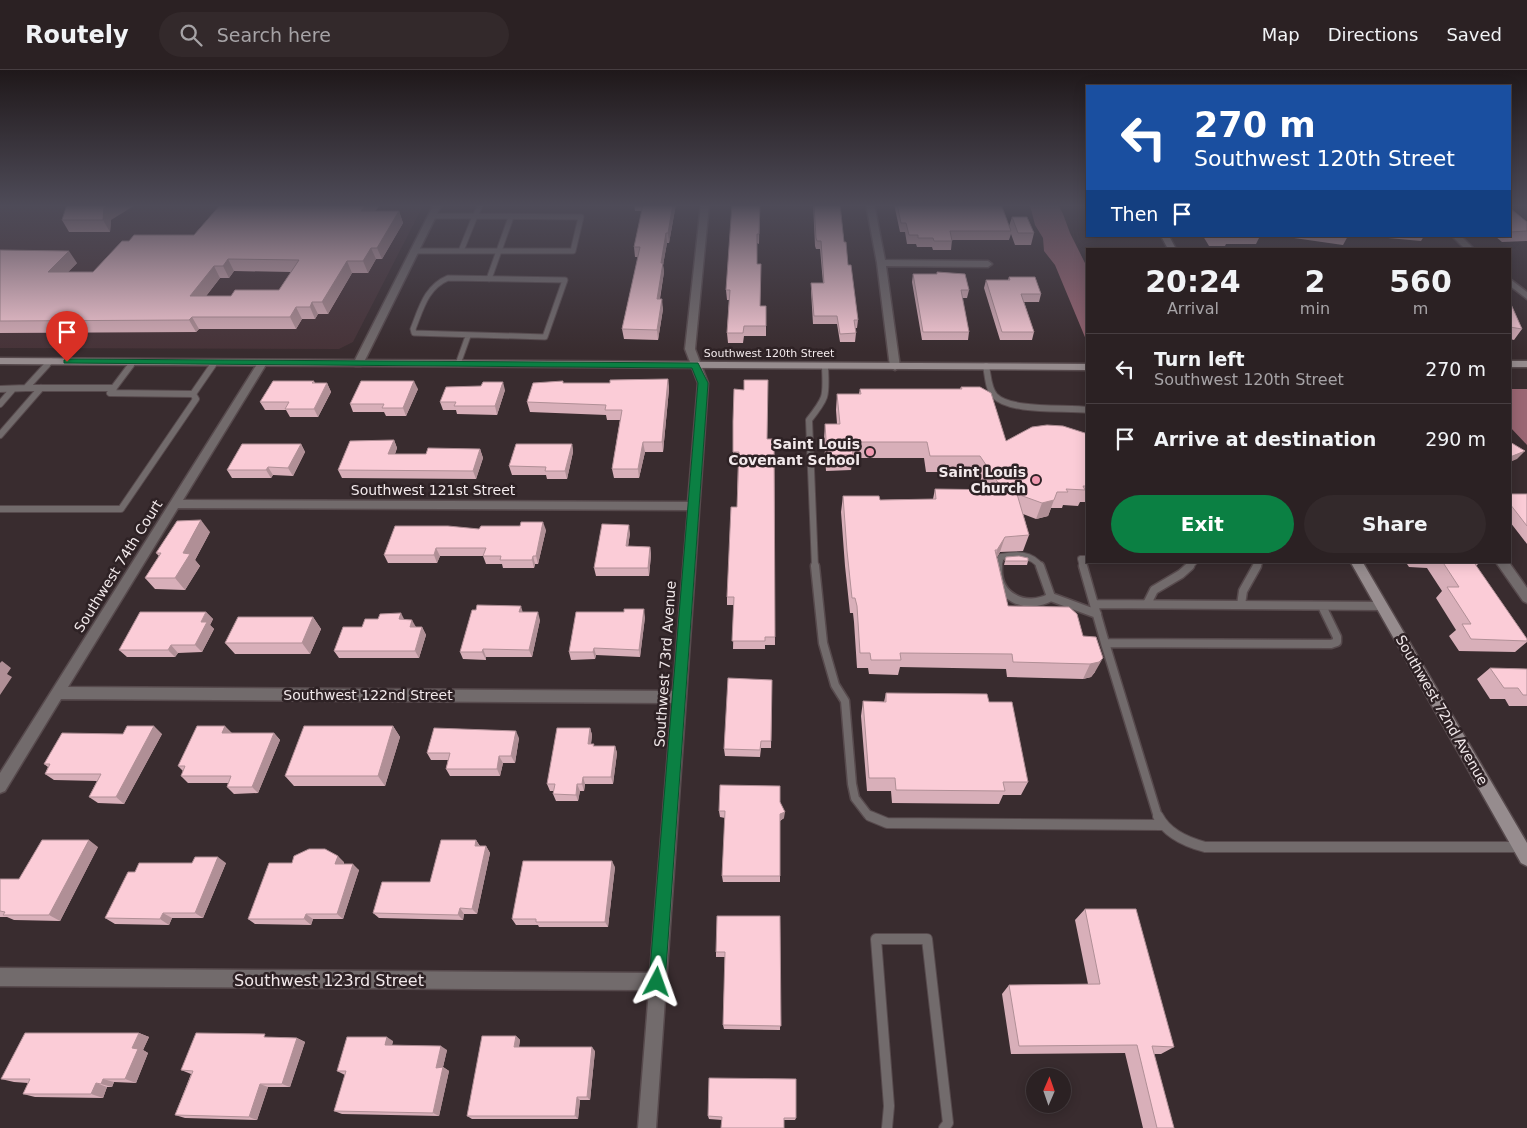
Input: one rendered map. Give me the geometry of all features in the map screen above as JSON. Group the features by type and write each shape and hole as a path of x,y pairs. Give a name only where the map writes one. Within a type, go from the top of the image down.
{"street":[{"path":"358,364 412,253"},
{"name":"Southwest 73rd Avenue","path":"646,1128 692,506 703,383 690,349 700,253"},
{"path":"879,253 895,366"},
{"path":"881,263 988,264"},
{"path":"1511,283 1527,296"},
{"name":"Southwest 120th Street","path":"0,361 1086,367"},
{"name":"Southwest 74th Court","path":"0,786 6,767 58,693 262,363"},
{"path":"1511,364 1527,364"},
{"name":"Southwest 121st Street","path":"174,504 692,506"},
{"name":"Southwest 72nd Avenue","path":"1357,563 1524,852"},
{"path":"1501,563 1527,598"},
{"name":"Southwest 122nd Street","path":"58,693 678,697"},
{"name":"Southwest 123rd Street","path":"0,977 657,982"}],"lane":[{"path":"489,279 498,253"},
{"path":"448,278 489,279 565,280 545,337 420,335 414,333 413,329 434,284 448,278"},
{"path":"458,364 468,336"},
{"path":"26,388 50,362"},
{"path":"133,362 110,393 193,394"},
{"path":"193,394 214,363"},
{"path":"825,366 826,394 824,401 809,420 818,619 831,674 838,692 845,701 852,784 855,798 868,815 887,823 1162,825"},
{"path":"986,366 995,397 1005,403 1014,406 1045,406 1086,410"},
{"path":"0,435 41,388"},
{"path":"0,389 114,388"},
{"path":"0,404 13,389"},
{"path":"0,509 122,509 196,399 193,394"},
{"path":"1017,554 1028,555 1036,560 1042,568 1051,597 1041,603 1030,603 1017,601 1009,596 1005,591 999,569 1001,557 1017,554"},
{"path":"1086,558 1081,559 1158,818 1162,825 1181,839 1205,847 1524,852"},
{"path":"1148,604 1154,590 1182,574 1193,563"},
{"path":"1241,605 1243,591 1259,563"},
{"path":"1051,597 1097,614"},
{"path":"1094,604 1382,606"},
{"path":"1105,643 1330,644 1337,642 1337,637 1322,606"},
{"path":"887,1128 889,1106 876,939 927,939 948,1124 944,1128"}],"shaded area":[{"path":"0,253 399,253 353,342 339,349 0,348"},
{"path":"1046,253 1080,253 1086,265 1086,340 1055,265"},
{"path":"1511,389 1527,389 1527,445 1511,428"}],"building":[{"path":"0,253 67,253 48,272 93,272 110,253 368,253 363,261 347,261 322,302 312,302 310,307 296,307 290,317 192,317 189,320 0,321","holes":["228,259 299,260 279,290 235,290 231,296 190,296 214,266 223,266"]},
{"path":"639,253 663,253 661,263 663,263 657,299 662,299 657,330 622,329"},
{"path":"729,253 757,253 757,264 761,264 760,306 766,306 766,326 744,326 743,333 727,333 730,290 726,290"},
{"path":"822,253 847,253 848,265 851,265 858,320 854,320 856,333 840,334 837,316 814,316 811,283 824,283"},
{"path":"937,272 965,274 969,290 961,290 969,332 923,332 913,274 937,274"},
{"path":"1009,277 1035,277 1041,294 1021,294 1034,332 1002,332 986,280 1010,280"},
{"path":"1511,304 1522,329 1511,327"},
{"path":"668,379 662,442 643,442 638,469 612,469 622,410 605,410 606,405 527,402 533,383 563,381 563,383 610,383 610,380"},
{"path":"744,380 768,380 767,439 774,439 775,637 765,637 765,641 732,641 734,597 727,597 731,507 737,507 739,452 733,452 734,389 744,390"},
{"path":"273,381 314,381 312,383 327,383 314,409 285,409 289,402 260,402"},
{"path":"361,381 414,381 403,408 382,408 384,404 350,404"},
{"path":"483,382 503,382 495,406 454,406 456,402 440,402 446,387 481,386"},
{"path":"961,387 980,387 991,393 1006,441 1032,427 1047,425 1063,426 1086,433 1086,486 1083,486 1085,490 1066,489 1068,492 1057,492 1054,500 1042,503 1017,494 1029,535 1005,537 997,550 995,550 1008,606 1069,607 1077,614 1083,636 1096,637 1103,658 1099,662 1090,664 1013,662 1012,654 900,653 901,660 871,660 870,653 860,653 857,606 855,598 852,598 843,496 879,496 880,500 936,499 935,489 1003,490 980,456 930,456 927,442 852,442 853,455 827,455 825,424 840,424 837,394 861,394 860,389 962,389"},
{"path":"394,440 388,454 426,454 428,448 480,449 473,471 338,470 350,441"},
{"path":"1511,443 1525,451 1511,457"},
{"path":"242,444 301,444 288,468 268,467 266,470 227,470"},
{"path":"516,444 572,444 565,471 545,471 546,467 509,466"},
{"path":"1511,494 1527,494 1527,526 1511,505"},
{"path":"201,520 183,553 190,554 175,578 145,578 161,553 156,553 177,521"},
{"path":"521,522 543,522 536,556 533,556 532,560 500,560 501,556 483,556 486,548 436,548 434,555 384,555 395,526 448,526 479,529 481,526 520,526"},
{"path":"602,524 629,525 626,546 650,547 648,568 594,568"},
{"path":"1019,556 1028,558 1028,561 1005,561 1006,557"},
{"path":"1443,563 1474,563 1527,641 1471,639 1462,624 1471,624 1447,587 1459,587"},
{"path":"477,605 521,606 519,612 538,612 529,650 483,649 482,652 460,652 472,610 476,610"},
{"path":"624,609 644,609 639,650 594,648 593,652 569,652 576,612 624,612"},
{"path":"140,612 206,612 201,622 207,622 195,645 171,645 168,650 119,650"},
{"path":"401,613 399,619 412,620 410,627 422,627 415,651 334,651 343,627 362,627 365,619 378,619 380,614"},
{"path":"238,617 313,617 302,643 225,643"},
{"path":"1490,668 1527,669 1527,695 1523,695 1518,688 1504,688"},
{"path":"728,678 772,680 771,741 761,741 760,750 724,749"},
{"path":"886,693 987,694 989,702 1012,702 1028,782 1003,782 1005,791 896,790 895,778 869,778 863,701 886,702"},
{"path":"127,726 154,726 116,797 89,797 101,774 45,774 50,764 44,764 62,733 123,734"},
{"path":"197,726 225,726 222,733 274,733 252,787 227,787 231,776 181,776 185,766 178,766"},
{"path":"304,726 393,726 378,776 285,776"},
{"path":"434,728 516,731 511,756 499,756 497,769 446,769 450,753 427,753"},
{"path":"557,728 590,728 588,744 594,744 593,746 615,746 611,777 583,777 582,784 577,784 576,795 553,794 555,784 547,784"},
{"path":"720,785 780,786 780,802 785,812 780,814 780,876 722,876 725,811 719,811"},
{"path":"42,840 89,840 49,915 3,915 5,912 0,911 0,879 19,879"},
{"path":"441,840 476,840 475,846 486,846 472,909 460,908 458,915 373,913 382,882 430,882"},
{"path":"309,849 325,849 338,856 335,864 353,864 337,914 306,914 304,919 248,919 269,863 292,863 294,856"},
{"path":"195,857 218,857 195,913 163,913 160,919 105,918 128,872 135,872 139,863 192,863"},
{"path":"523,861 612,861 605,922 536,922 536,919 512,919"},
{"path":"1085,909 1136,909 1174,1047 1152,1046 1174,1128 1157,1128 1137,1045 1019,1046 1009,985 1100,984"},
{"path":"717,916 780,916 781,1026 723,1025 725,952 716,952"},
{"path":"25,1033 139,1033 132,1048 138,1049 125,1079 103,1079 101,1084 96,1083 91,1094 23,1094 30,1079 1,1079"},
{"path":"196,1033 265,1034 264,1037 297,1038 282,1084 260,1084 249,1117 175,1115 193,1071 181,1070"},
{"path":"482,1036 516,1036 514,1047 592,1047 587,1097 577,1097 575,1116 467,1116"},
{"path":"347,1037 387,1037 385,1045 441,1046 436,1068 443,1067 433,1113 334,1111 346,1071 337,1071"},
{"path":"709,1078 796,1079 796,1118 784,1118 784,1128 721,1128 722,1117 708,1116"}],"place":[{"name":"Saint Louis Covenant School","path":"870,452"},
{"name":"Saint Louis Church","path":"1036,480"}],"route":[{"path":"67,362 695,365 703,383 692,506 657,982"}]}
